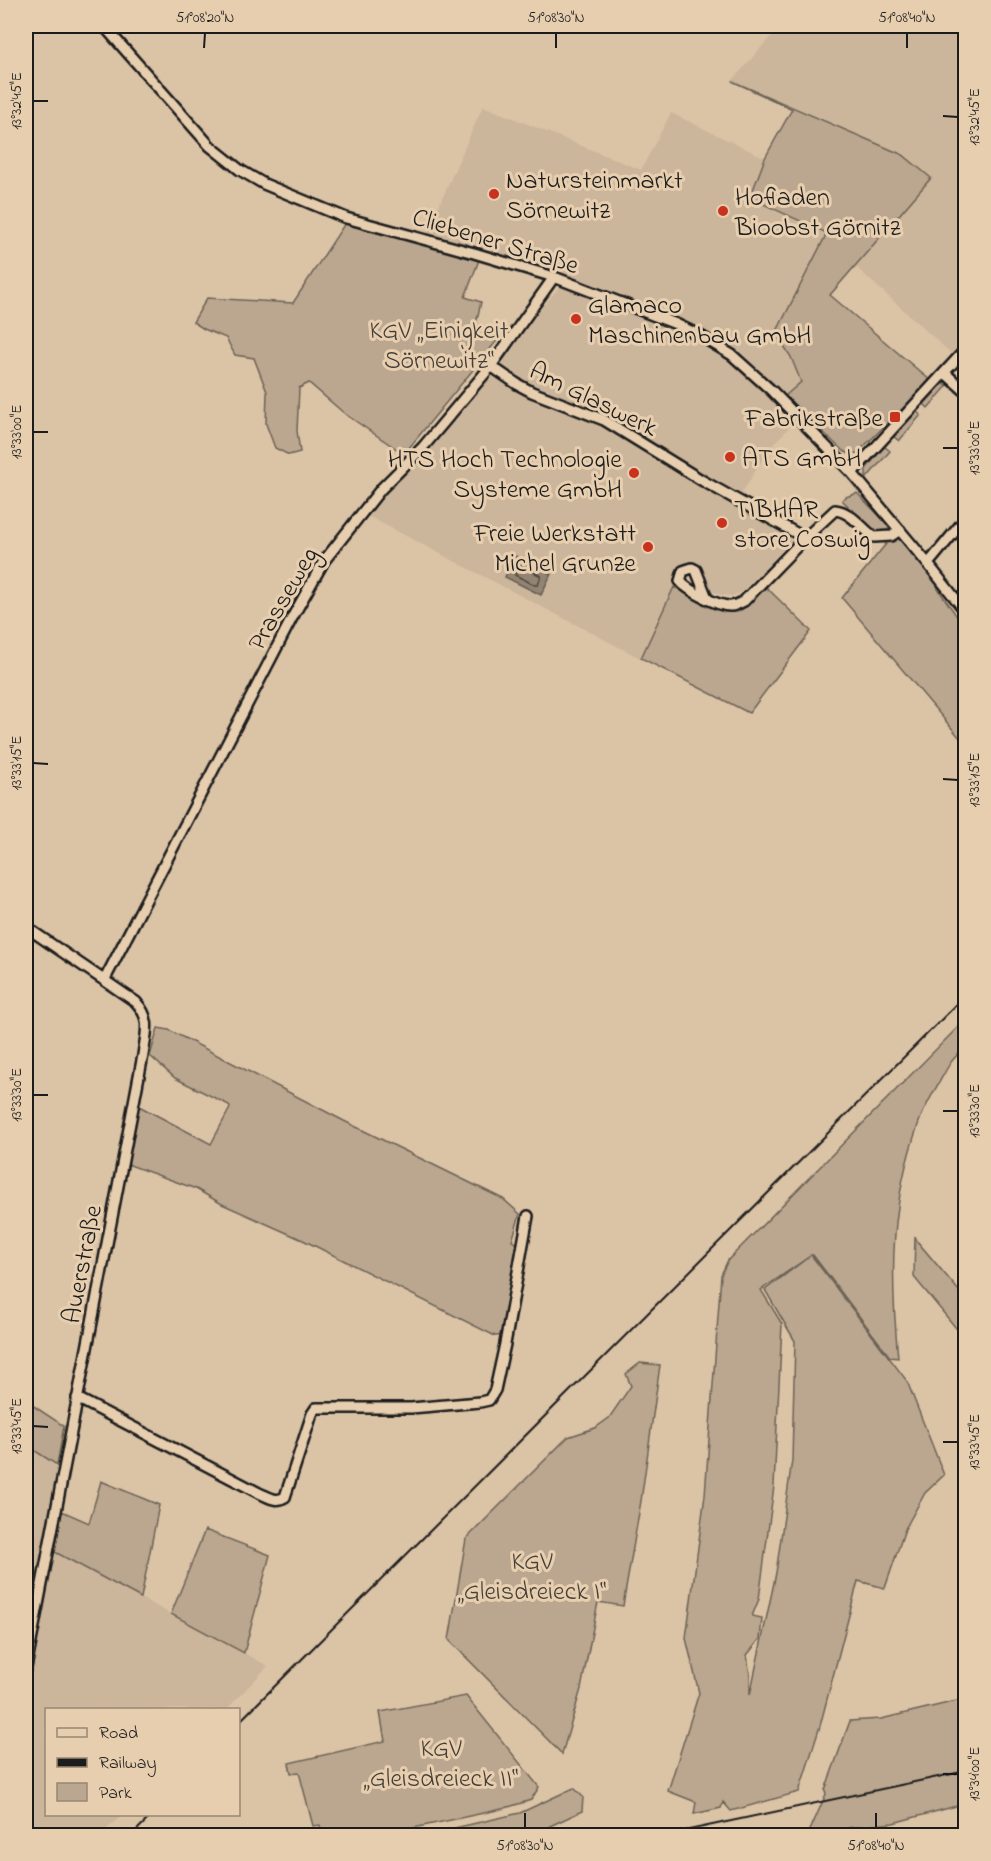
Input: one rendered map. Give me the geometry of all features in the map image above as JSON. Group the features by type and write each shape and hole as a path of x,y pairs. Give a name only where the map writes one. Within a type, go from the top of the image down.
{"street":[{"name":"Cliebener Straße","path":"104,26 204,139 225,159 264,184 364,224 554,277 676,324 722,348 752,371 852,473 966,612"},
{"name":"Prasseweg","path":"105,979 292,618 324,561 381,489 423,447 490,366 554,277"},
{"path":"852,473 966,349"},
{"name":"Am Glaswerk","path":"490,366 532,392 604,420 703,481 805,538"},
{"path":"945,373 966,392"},
{"path":"706,598 728,606 744,601 835,510 840,510 874,537 891,536 900,530"},
{"path":"928,564 966,518"},
{"name":"Auerstraße","path":"26,927 136,1002 145,1013 147,1025 26,1668"},
{"path":"77,1398 259,1493 275,1500 281,1500 285,1497 312,1414 316,1408 411,1408 489,1400 495,1390 507,1335 528,1216"}],"shaded area":[{"path":"780,26 965,26 966,340 953,355 855,266 931,178 903,155 732,81"},
{"path":"483,106 641,170 671,113 765,158 750,198 827,233 776,333 791,357 801,382 777,404 794,422 768,450 742,493 758,516 784,530 790,535 791,541 742,592 732,596 709,590 700,566 686,563 679,568 674,586 640,658 366,515 567,278 426,235"},
{"path":"26,1445 59,1467 45,1547 268,1666 228,1708 45,1708 45,1816 121,1816 100,1835 26,1835"}],"green space":[{"path":"732,81 903,155 931,178 830,295 931,381 857,453 849,454 843,451 785,396 801,382 791,357 776,333 827,233 750,198 765,158 792,109"},
{"name":"KGV „Einigkeit Sörnewitz“","path":"345,223 479,260 465,297 481,302 476,324 504,332 404,454 345,414 309,383 299,388 297,431 300,452 289,455 275,448 266,424 267,392 254,358 235,355 226,338 193,322 207,298 293,303"},
{"path":"944,384 948,385 928,408 923,403 935,389"},
{"path":"915,411 921,415 899,441 893,436"},
{"path":"884,446 890,451 866,479 866,469"},
{"path":"857,493 893,530 889,533 871,533 846,508 848,506 842,500"},
{"path":"900,537 937,584 938,589 965,628 965,744 842,598 890,539"},
{"path":"674,587 726,612 738,612 766,587 811,631 749,713 641,658"},
{"path":"965,1020 966,1041 949,1065 922,1115 909,1152 902,1182 893,1268 898,1358 890,1357 811,1255 907,1381 944,1475 925,1493 905,1529 885,1588 858,1581 820,1726 799,1792 731,1811 723,1802 721,1808 694,1814 696,1802 668,1791 699,1693 686,1638 705,1495 721,1275 728,1260","holes":["810,1256 765,1290 795,1341 792,1460 776,1573 750,1695 747,1655 760,1639 762,1618 752,1616 759,1599 774,1486 782,1324 761,1290"]},
{"path":"158,1028 169,1030 344,1121 503,1199 520,1214 512,1241 523,1246 508,1335 495,1336 305,1241 222,1204 196,1189 127,1164 137,1105 211,1144 230,1108 229,1105 175,1078 150,1056"},
{"path":"915,1236 965,1298 965,1339 914,1277"},
{"name":"KGV „Gleisdreieck I“","path":"640,1363 660,1365 641,1501 623,1606 598,1602 581,1689 562,1754 449,1640 466,1539 568,1437 595,1428 609,1418 631,1386 626,1374"},
{"path":"26,1401 64,1426 57,1465 26,1445"},
{"path":"101,1481 159,1505 141,1598 55,1552 62,1511 89,1523"},
{"path":"205,1530 270,1555 244,1653 171,1614"},
{"name":"KGV „Gleisdreieck II“","path":"466,1696 539,1787 531,1800 502,1809 381,1835 322,1835 320,1825 313,1826 299,1772 291,1773 289,1763 385,1741 380,1712"},
{"path":"965,1699 965,1802 893,1823 848,1828 850,1835 808,1835 826,1794 825,1790 850,1721 881,1719"},
{"path":"574,1788 583,1797 582,1811 536,1835 424,1835 520,1813"}],"water":[{"path":"515,556 551,574 541,595 505,577"}],"railway":[{"path":"240,1721 966,995"},
{"path":"661,1836 966,1771"},
{"path":"131,1836 151,1816"}],"place":[{"name":"Natursteinmarkt Sörnewitz","path":"494,194"},
{"name":"Hofladen Bioobst Görnitz","path":"723,211"},
{"name":"Glamaco Maschinenbau GmbH","path":"576,319"},
{"name":"Fabrikstraße","path":"895,417"},
{"name":"ATS GmbH","path":"730,457"},
{"name":"HTS Hoch Technologie Systeme GmbH","path":"634,473"},
{"name":"TIBHAR store Coswig","path":"722,523"},
{"name":"Freie Werkstatt Michel Grunze","path":"648,547"}]}
